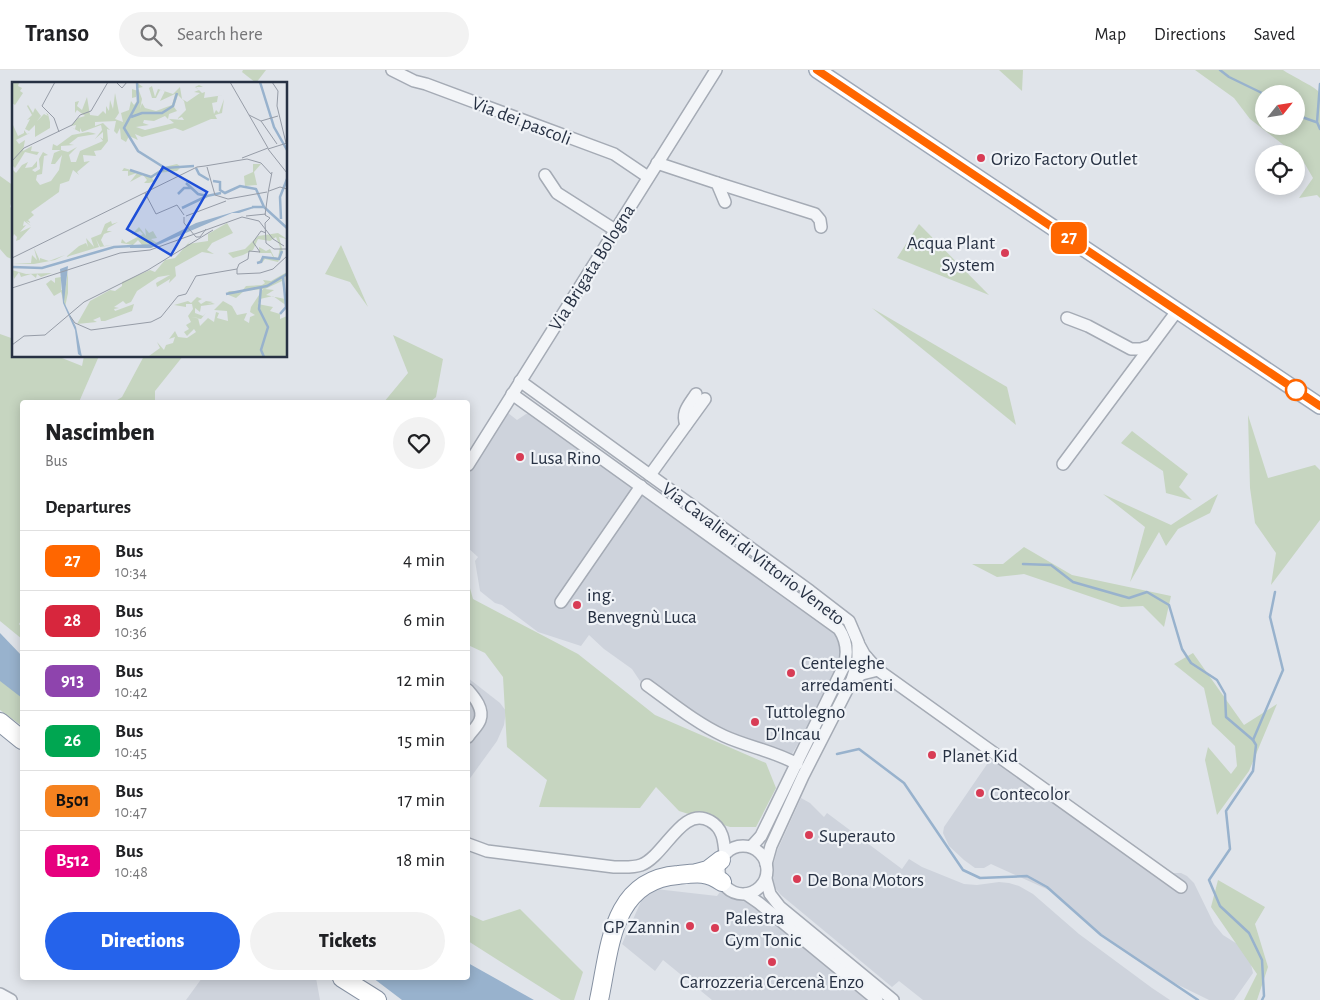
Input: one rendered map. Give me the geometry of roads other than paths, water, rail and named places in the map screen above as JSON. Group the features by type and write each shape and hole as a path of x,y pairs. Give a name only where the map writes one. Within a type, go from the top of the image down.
{"highway":[{"path":"0,722 20,738"},
{"path":"599,1000 616,920 628,899 645,884 665,876 708,870 723,857"},
{"path":"696,873 708,874 722,882"},
{"path":"342,980 364,1000"},
{"path":"343,980 377,1000"}],"main road":[{"path":"818,70 1320,406"}],"street":[{"name":"Via dei pascoli","path":"392,70 414,81 614,154 648,177"},
{"name":"Via Brigata Bologna","path":"470,462 716,70"},
{"path":"657,163 717,184 815,214 820,220 821,227"},
{"path":"544,175 557,193 615,230"},
{"path":"717,184 725,202"},
{"path":"1063,464 1177,311"},
{"path":"1067,318 1088,326 1131,349 1141,349 1150,346"},
{"name":"Via Cavalieri di Vittorio Veneto","path":"520,381 850,621 858,642 858,661 852,680 775,838 766,864"},
{"name":"Via Cavalieri di Vittorio Veneto","path":"512,394 839,630 843,635 847,656 844,666 761,836 746,847"},
{"path":"650,475 686,425 700,396"},
{"name":"Via Cavalieri di Vittorio Veneto","path":"561,602 641,486"},
{"path":"858,642 864,654 878,670 1180,887"},
{"path":"852,680 862,674 878,670"},
{"path":"647,685 703,726 735,741 784,757 797,764"},
{"path":"470,692 477,700 480,720 470,734"},
{"path":"470,845 487,851 614,867 641,865 662,848 689,820 705,818 719,827 722,833 723,857 719,871 722,882 730,890 735,893 746,894 759,889 766,879"},
{"path":"722,833 761,854 766,864 766,879 770,894 780,907 893,1000"},
{"path":"723,857 730,850 746,847"},
{"path":"746,894 876,1000"},
{"path":"0,994 11,1000"}],"water":[{"path":"0,633 20,654 20,696 0,681"},
{"path":"470,964 534,1000 402,1000 376,980 470,980"}],"waterway":[{"path":"1220,70 1229,77 1255,90"},
{"path":"1320,84 1317,122 1320,129"},
{"path":"1305,118 1316,122"},
{"path":"1023,564 1051,565 1073,582 1129,598 1147,592 1169,605 1182,649 1191,663 1217,680 1225,694 1226,717 1253,740 1256,745 1253,771 1226,811 1230,849 1209,880 1220,906 1249,933 1262,960 1264,996 1262,1000"},
{"path":"1253,740 1283,670 1270,617 1275,592"},
{"path":"837,754 859,749 904,783 963,870 980,878 1027,876 1047,887 1101,935 1198,1000"}],"place":[{"name":"Orizo Factory Outlet","path":"981,158"},
{"name":"Acqua Plant System","path":"1005,253"},
{"name":"Lusa Rino","path":"520,457"},
{"name":"ing. Benvegnù Luca","path":"577,605"},
{"name":"Centeleghe arredamenti","path":"791,673"},
{"name":"Tuttolegno D'Incau","path":"755,722"},
{"name":"Planet Kid","path":"932,755"},
{"name":"Contecolor","path":"980,793"},
{"name":"Superauto","path":"809,835"},
{"name":"De Bona Motors","path":"797,879"},
{"name":"GP Zannin","path":"690,926"},
{"name":"Palestra Gym Tonic","path":"715,928"},
{"name":"Carrozzeria Cercenà Enzo","path":"772,962"}]}
